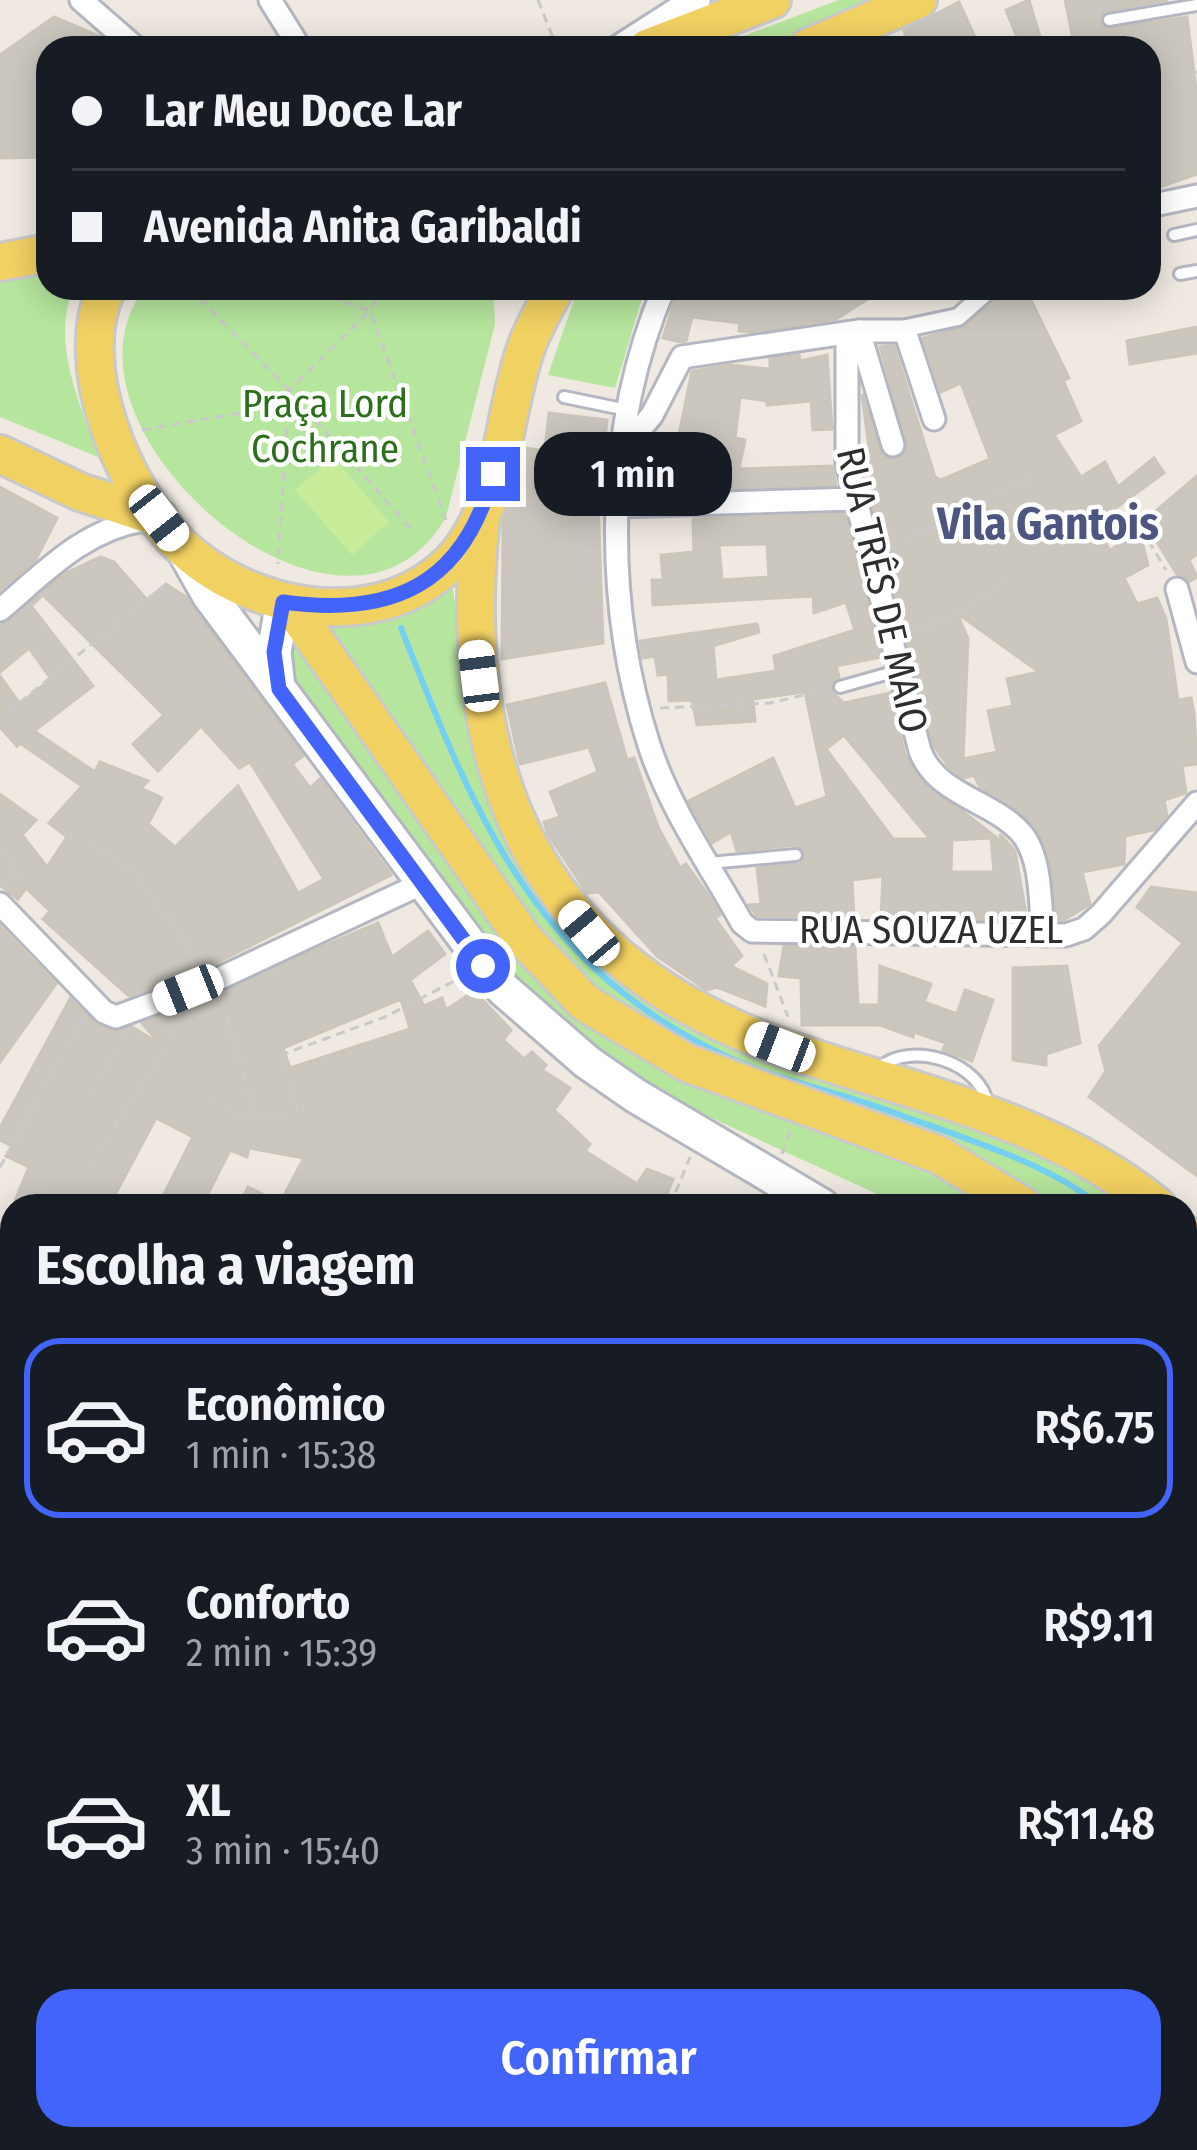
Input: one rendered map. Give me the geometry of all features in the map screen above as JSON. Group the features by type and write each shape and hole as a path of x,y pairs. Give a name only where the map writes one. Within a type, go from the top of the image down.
{"main road":[{"path":"678,36 772,0"},
{"path":"839,36 918,0"},
{"path":"0,262 36,255"},
{"path":"103,300 95,322 94,376 111,429 159,518 483,966 538,1023 586,1062 801,1194"},
{"path":"526,300 527,345"},
{"path":"188,557 286,603 354,607 413,590 442,570 465,522 527,345 549,300"},
{"path":"0,454 80,492 159,518"},
{"path":"465,522 482,702 502,779 534,859 589,933 620,962 693,1010 780,1047 989,1115 1075,1151 1139,1194"},
{"path":"279,689 274,652 286,603"},
{"path":"286,603 524,938 585,1003 687,1064 940,1155 1003,1194"}],"street":[{"path":"81,0 122,36"},
{"path":"270,0 292,36"},
{"path":"640,36 696,0"},
{"path":"1161,204 1197,196"},
{"path":"660,300 627,410 618,506 622,612 640,710 666,786 742,923 752,931"},
{"path":"622,452 652,415 682,357 897,330 958,317 977,300"},
{"path":"897,330 905,332 934,419"},
{"path":"853,332 892,445"},
{"name":"RUA TRÊS DE MAIO","path":"853,332 845,438 854,499 925,765 1023,835 1037,880 1043,935"},
{"path":"618,506 854,499"},
{"path":"0,610 97,532 159,518"},
{"path":"1177,589 1197,662"},
{"name":"RUA SOUZA UZEL","path":"752,931 1043,935 1084,929 1197,802"},
{"path":"4,915 108,1009 165,999 213,981 421,884"}],"lane":[{"path":"1109,20 1197,5"},
{"path":"1174,235 1197,230"},
{"path":"1180,274 1197,271"},
{"path":"564,397 627,410"},
{"path":"840,686 900,670"},
{"path":"709,863 796,855"}],"path":[{"path":"538,0 552,36"},
{"path":"1161,81 1197,72"},
{"path":"200,300 289,390 412,530"},
{"path":"338,300 370,311 465,522"},
{"path":"140,431 246,412 289,390 377,300"},
{"path":"278,564 289,390"},
{"path":"870,556 919,539 1034,476"},
{"path":"1133,515 1177,589"},
{"path":"8,712 169,581 188,557"},
{"path":"892,638 963,610 1016,575"},
{"path":"640,710 770,703 840,686"},
{"path":"88,842 141,879 193,948 213,981 257,1119"},
{"path":"0,850 20,872 0,893"},
{"path":"752,931 788,1013 780,1047"},
{"path":"210,1101 238,1116 257,1119 298,1111 280,1055 386,1016 483,966"},
{"path":"80,1179 176,1036 165,999"},
{"path":"0,1167 108,1009 123,1038 88,1094"},
{"path":"772,1178 800,1106"},
{"path":"675,1194 700,1134"}],"green space":[{"path":"839,0 876,0 802,36 743,36"},
{"path":"36,267 36,300 70,300 66,352 98,457 0,417 0,272"},
{"name":"Praça Lord Cochrane","path":"140,300 494,300 495,324 446,517 400,564 341,576 278,559 217,521 166,468 132,407 123,344"},
{"path":"574,300 641,300 615,388 548,375"},
{"path":"333,457 389,522 352,555 295,490"},
{"path":"453,589 471,725 492,804 508,841 554,913 614,976 648,1003 720,1043 982,1133 1114,1194 1031,1194 1020,1184 710,1059 643,1022 578,974 537,927 325,621 360,622 423,605"},
{"path":"292,634 612,1036 719,1097 873,1147 977,1194 877,1194 629,1080 495,961 293,675"}],"building":[{"path":"1029,0 1040,36 1017,36 1006,10"},
{"path":"1065,0 1168,0 1104,12 1100,23 1107,29 1187,17 1197,97 1197,174 1161,187 1161,36 1072,36"},
{"path":"959,2 975,36 906,36 904,31"},
{"path":"54,17 99,36 36,36 36,157 0,158 0,55"},
{"path":"675,300 866,300 836,319 752,332 739,331 740,323 692,317 686,341 663,338"},
{"path":"992,300 1031,300 1069,378 1063,380 1081,421 1054,435 1081,477 1105,462 1118,487 1154,458 1164,473 1095,523 1110,551 1138,526 1148,565 1124,578 1137,604 1157,598 1166,619 1178,700 1191,698 1197,764 1182,766 1186,793 1164,800 1167,815 1154,830 1125,836 1124,864 1082,872 1090,904 1064,920 1057,920 1051,865 1034,825 980,787 974,775 964,778 949,767 934,746 862,462 870,456 862,394 882,455 896,460 908,447 880,347 887,346 894,346 935,477 941,480 990,459 961,383 941,392 923,338 965,327","holes":["957,613 1039,672 1007,679 1013,706 988,711 997,752 963,759 968,639"]},
{"path":"1197,327 1197,353 1130,364 1127,341"},
{"path":"799,355 800,361 827,355 832,429 813,430 811,401 767,405 767,401 740,397 735,438 745,440 739,469 832,466 836,485 722,488 722,471 673,463 692,371 730,365 770,369 770,359"},
{"path":"549,413 607,420 598,502 603,643 502,659 503,520 525,448 545,451"},
{"path":"1197,476 1197,554 1189,560 1197,577 1190,581 1177,574 1144,521"},
{"path":"0,487 57,518 36,559 0,590"},
{"path":"844,514 881,657 836,666 839,677 831,691 844,703 890,693 905,755 917,776 1002,842 1000,834 1015,851 1027,920 881,918 883,876 852,880 854,917 757,916 749,905 761,904 757,868 801,864 805,850 795,845 737,851 731,832 712,843 689,801 773,758 795,808 827,797 805,692 753,699 755,721 697,725 692,700 669,701 668,674 658,675 655,656 643,658 640,641 757,624 759,632 713,646 716,680 776,671 774,656 855,630 846,602 814,613 813,596 653,605 652,580 663,580 661,555 694,552 693,519","holes":["767,544 769,577 722,580 719,545","844,735 930,839 893,839 826,749","991,838 994,872 951,872 952,840"]},
{"path":"100,557 114,562 147,600 166,584 186,597 303,756 292,764 310,788 320,779 391,875 210,966 129,996 43,919 50,911 26,888 18,899 0,885 0,794 36,820 22,835 47,867 67,837 49,823 82,786 20,743 17,746 0,727 0,676 20,704 51,679 29,648 0,672 0,625 66,573","holes":["43,595 164,715 133,744 158,771 201,726 239,768 250,762 324,879 298,893 238,786 175,847 148,824 162,798 141,788 148,781 100,762 95,772 34,731 93,686 31,606"]},
{"path":"605,683 627,760 634,758 658,827 680,868 686,864 709,896 720,915 715,918 742,956 731,966 767,984 765,1006 717,987 707,990 657,956 599,892 587,893 548,834 544,822 560,817 550,792 598,772 589,747 520,764 507,705"},
{"path":"1151,887 1197,893 1197,1176 1089,1097 1106,1071 1099,1046 1183,943 1137,907"},
{"path":"378,923 392,957 428,931 445,954 410,980 424,1006 442,998 446,1010 474,991 511,1030 503,1040 524,1059 532,1052 546,1065 542,1070 570,1088 554,1110 590,1144 585,1151 637,1184 647,1169 673,1179 667,1194 285,1194 304,1158 249,1148 247,1157 230,1150 208,1194 164,1194 193,1137 156,1118 115,1194 18,1194 29,1167 6,1156 12,1146 0,1140 0,1128 70,999 98,1026 112,1031 132,1027 160,1044 142,1023","holes":["401,999 410,1029 290,1068 283,1048"]},
{"path":"0,926 56,984 0,1062"},
{"path":"784,946 855,947 858,1005 879,1005 880,966 931,984 924,1002 957,1014 965,990 993,1000 972,1061 943,1050 946,1043 914,1032 913,1037 880,1025 802,1025 801,978 779,976"},
{"path":"1067,966 1080,1043 1046,1054 1046,1065 1013,1060 1013,968"}],"waterway":[{"path":"401,628 482,815 551,922 595,969 648,1012 732,1059 1000,1152 1083,1194"}],"district":[{"name":"Vila Gantois","path":"1048,524"}],"route":[{"path":"483,966 279,689 274,652 283,602 354,607 413,590 442,570 481,518 493,474"}]}
